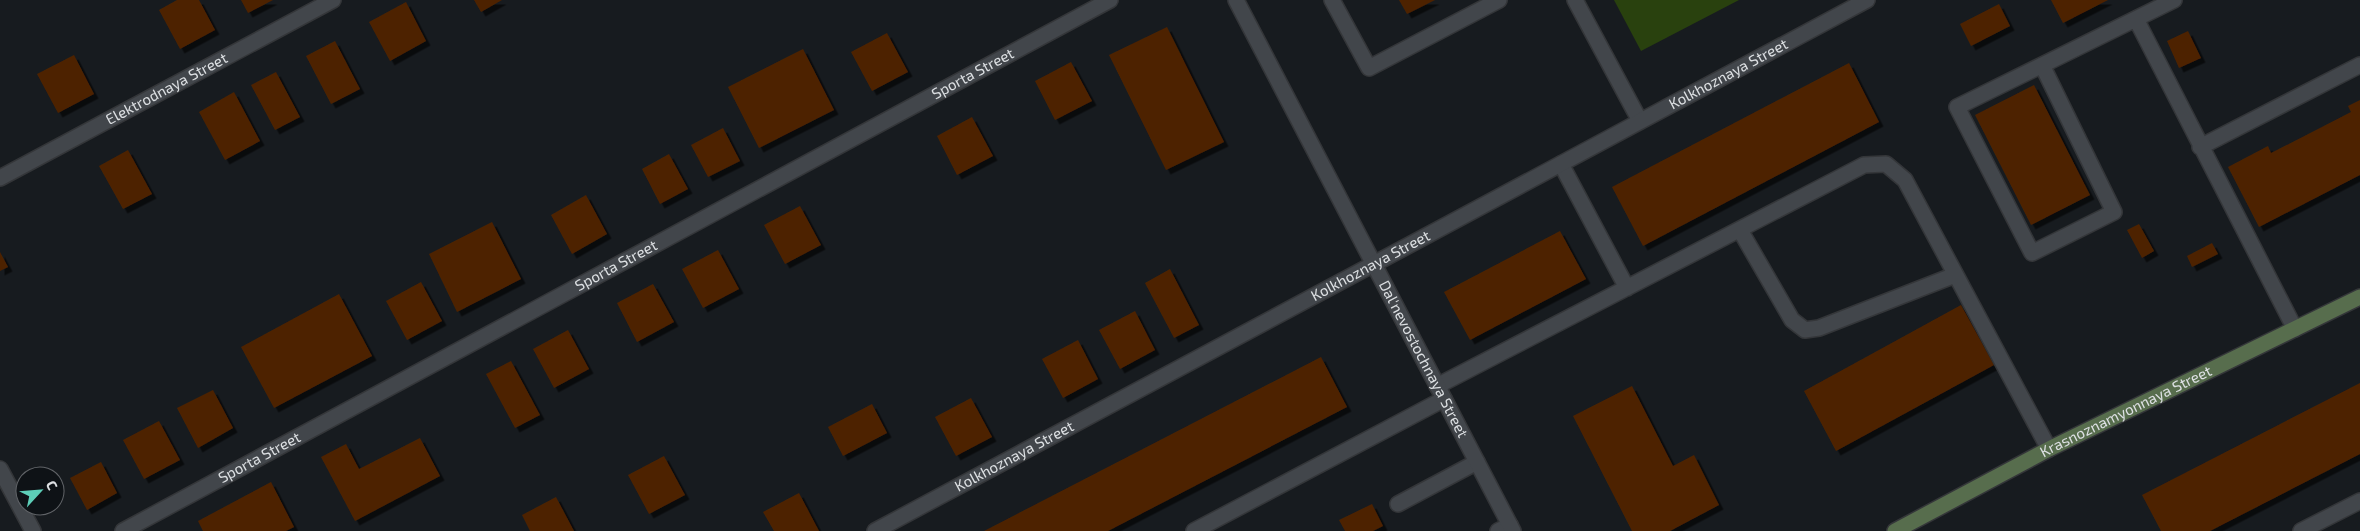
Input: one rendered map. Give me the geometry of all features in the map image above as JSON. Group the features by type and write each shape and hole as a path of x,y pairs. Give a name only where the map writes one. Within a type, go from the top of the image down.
{"street":[{"name":"Elektrodnaya Street","path":"0,178 333,0"},
{"name":"Sporta Street","path":"123,531 1110,0"},
{"name":"Dal'nevostochnaya Street","path":"1236,0 1477,462 1507,529"},
{"path":"1332,0 1368,68 1499,0"},
{"path":"1575,0 1640,122"},
{"name":"Kolkhoznaya Street","path":"875,531 1867,0"},
{"path":"2042,65 2114,212 2032,253 1957,107 2042,65 2136,20 2174,0"},
{"path":"2136,20 2295,329"},
{"path":"2200,147 2360,65"},
{"path":"1561,164 1627,288"},
{"path":"1194,531 1627,288 1864,165 1886,164 1905,180 2049,449"},
{"path":"1740,230 1792,320 1805,330 1819,328 1956,275"},
{"name":"Krasnoznamyonnaya Street","path":"1895,531 2049,449 2360,297"},
{"path":"1398,504 1477,462"},
{"path":"0,469 33,531"},
{"path":"2301,531 2360,501"}],"green space":[{"path":"1614,0 1739,0 1641,51"}],"building":[{"path":"177,0 199,0 215,30 180,49 159,10"},
{"path":"241,0 273,0 248,13"},
{"path":"474,0 502,0 481,12"},
{"path":"1399,0 1435,0 1407,14"},
{"path":"2051,0 2108,0 2063,23"},
{"path":"406,2 426,41 390,61 369,22"},
{"path":"1999,4 2010,26 1971,46 1960,24"},
{"path":"1167,27 1224,142 1166,170 1109,55"},
{"path":"2188,31 2201,58 2179,68 2167,41"},
{"path":"887,33 908,72 872,91 851,52"},
{"path":"335,41 360,89 331,104 306,56"},
{"path":"803,49 834,110 759,148 728,87"},
{"path":"74,55 94,94 58,113 37,74"},
{"path":"1071,62 1092,101 1055,120 1035,81"},
{"path":"1849,63 1879,122 1643,246 1612,187"},
{"path":"276,72 300,117 275,130 251,85"},
{"path":"2034,85 2090,195 2031,225 1975,115"},
{"path":"234,92 260,141 225,160 199,112"},
{"path":"2360,100 2360,175 2259,227 2228,167 2268,146 2271,153 2351,112 2348,106"},
{"path":"972,117 993,156 957,175 937,136"},
{"path":"723,128 740,161 708,177 691,145"},
{"path":"128,150 152,194 123,209 99,166"},
{"path":"669,154 688,189 660,204 642,169"},
{"path":"586,195 607,234 572,254 551,215"},
{"path":"800,206 821,245 785,264 764,225"},
{"path":"492,222 521,279 457,312 429,254"},
{"path":"2139,224 2154,251 2142,258 2127,230"},
{"path":"1560,231 1586,279 1470,340 1444,292"},
{"path":"2212,243 2218,254 2192,267 2187,256"},
{"path":"718,250 739,289 703,308 682,269"},
{"path":"0,252 8,267 0,271"},
{"path":"1170,269 1199,325 1174,338 1145,283"},
{"path":"421,282 442,321 407,340 386,301"},
{"path":"653,284 674,322 637,342 617,303"},
{"path":"339,294 372,356 274,408 241,347"},
{"path":"1961,305 1994,365 1836,451 1804,391"},
{"path":"1135,311 1155,350 1120,369 1099,330"},
{"path":"568,330 589,369 554,388 533,349"},
{"path":"1078,340 1098,379 1063,398 1042,359"},
{"path":"1321,357 1347,407 1108,531 984,531"},
{"path":"511,361 540,415 515,428 486,374"},
{"path":"2360,383 2360,454 2210,531 2161,531 2142,495"},
{"path":"1632,386 1673,466 1694,455 1719,505 1670,531 1632,531 1573,416"},
{"path":"213,390 233,428 198,448 177,408"},
{"path":"971,398 992,437 956,456 935,417"},
{"path":"872,404 887,433 843,456 828,427"},
{"path":"159,421 180,460 144,479 123,440"},
{"path":"420,438 440,476 355,521 321,457 346,444 359,469"},
{"path":"664,456 685,495 649,514 628,475"},
{"path":"101,462 117,493 87,510 70,478"},
{"path":"271,482 294,527 286,531 203,531 198,521"},
{"path":"799,493 819,531 774,531 763,512"},
{"path":"556,497 574,531 530,531 522,515"},
{"path":"1372,504 1383,526 1373,531 1345,531 1339,520"}]}
